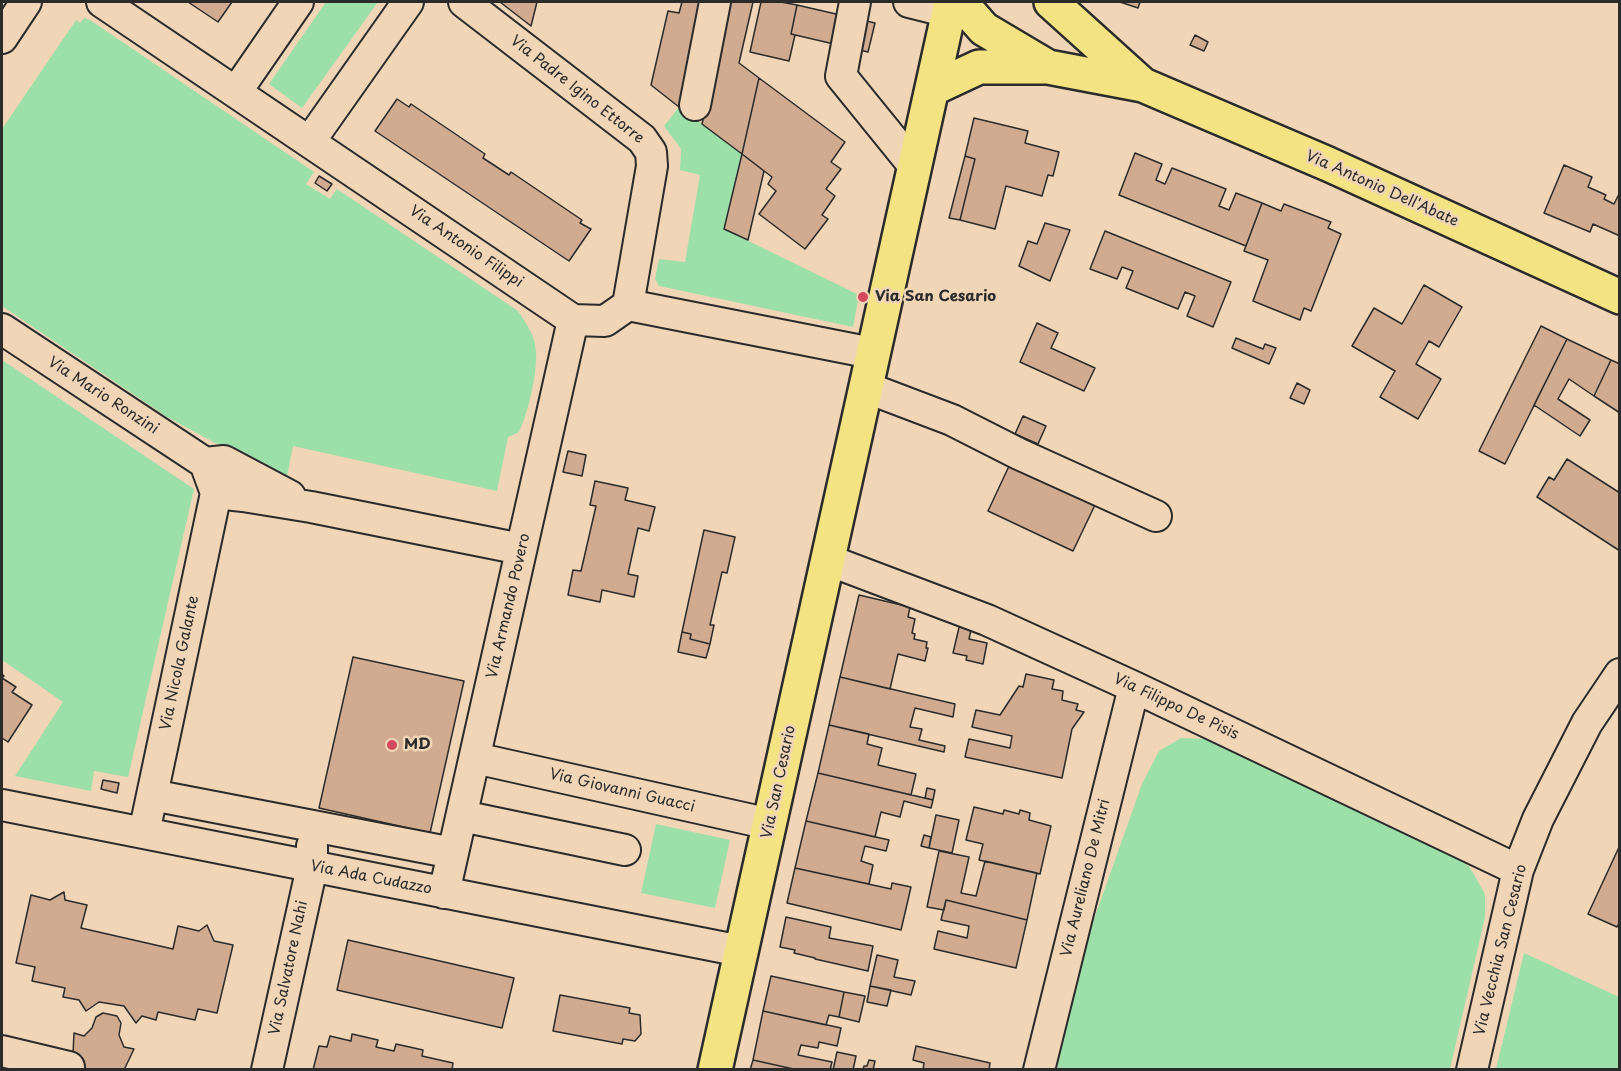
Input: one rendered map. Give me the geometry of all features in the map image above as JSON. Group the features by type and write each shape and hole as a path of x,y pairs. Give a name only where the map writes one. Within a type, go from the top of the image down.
{"main road":[{"name":"Via Antonio Dell'Abate","path":"1051,2 1143,85"},
{"name":"Via San Cesario","path":"716,1070 872,353 953,5"},
{"name":"Via Antonio Dell'Abate","path":"953,5 984,29 1048,67"},
{"name":"Via Antonio Dell'Abate","path":"932,89 980,67 1048,67 1143,85 1328,164 1620,297"}],"street":[{"path":"2,38 26,2"},
{"name":"Via Antonio Filippi","path":"102,2 573,321"},
{"path":"237,92 298,2"},
{"path":"310,141 408,2"},
{"name":"Via Padre Igino Ettorre","path":"464,2 642,139 651,152 652,166 628,305"},
{"path":"695,105 715,2"},
{"path":"855,2 841,75 914,166"},
{"path":"909,2 953,5"},
{"path":"573,321 605,321 628,305 872,353"},
{"name":"Via Armando Povero","path":"444,893 573,321"},
{"name":"Via Mario Ronzini","path":"2,329 205,463 224,461 311,507"},
{"path":"865,387 952,420 1019,454 1156,516"},
{"path":"205,463 216,493"},
{"name":"Via Mario Ronzini","path":"216,493 311,507 521,549"},
{"name":"Via Nicola Galante","path":"144,833 216,493"},
{"name":"Via Filippo De Pisis","path":"828,560 987,620 1134,687 1518,870"},
{"name":"Via Vecchia San Cesario","path":"1472,1070 1518,870 1538,819 1587,723 1620,674"},
{"name":"Via Aureliano De Mitri","path":"1039,1070 1134,687"},
{"name":"Via Giovanni Guacci","path":"475,758 770,824"},
{"path":"152,795 453,853"},
{"name":"Via Ada Cudazzo","path":"2,805 741,951"},
{"path":"242,852 250,814"},
{"path":"462,816 625,850"},
{"name":"Via Salvatore Nahi","path":"267,1070 312,867 312,826"},
{"path":"2,1052 69,1067"}],"green space":[{"path":"326,2 378,2 302,108 269,84"},
{"path":"84,18 314,172 306,184 330,199 337,189 518,311 534,340 535,376 519,432 508,437 497,491 293,446 286,481 167,417 2,306 2,129 76,20 80,23"},
{"path":"679,107 742,154 724,229 859,295 853,327 659,286 655,279 659,259 685,262 700,175 680,170 681,149 664,126"},
{"path":"2,360 194,489 128,777 94,771 91,791 15,776 63,702 2,660"},
{"path":"1181,738 1208,739 1433,843 1469,866 1485,894 1485,917 1450,1069 1057,1070 1063,1033 1083,950 1142,784 1159,751"},
{"path":"656,824 730,840 715,908 641,893"},
{"path":"1524,953 1619,997 1619,1069 1496,1069"}],"building":[{"path":"188,2 232,2 218,22"},
{"path":"500,2 537,2 531,26"},
{"path":"682,2 703,2 679,107 651,85 668,11 679,13"},
{"path":"730,2 753,2 739,63 759,78 742,154 702,124"},
{"path":"761,2 797,5 791,34 795,35 789,61 750,52"},
{"path":"1120,2 1140,2 1138,8"},
{"path":"797,5 875,23 868,52 791,34"},
{"path":"1195,35 1208,42 1204,51 1190,45"},
{"path":"759,78 845,142 831,162 841,169 826,189 835,196 822,215 828,219 805,249 759,214 776,191 768,184 772,177 742,154"},
{"path":"397,99 409,107 411,104 485,154 483,158 509,175 511,172 582,220 580,223 591,229 569,261 375,131"},
{"path":"974,118 1028,131 1025,143 1059,152 1053,176 1048,175 1042,196 1006,186 995,229 960,220 975,159 965,156"},
{"path":"1135,153 1162,164 1156,180 1165,184 1172,168 1226,189 1219,206 1229,210 1236,193 1262,203 1246,246 1119,195"},
{"path":"742,154 764,171 748,240 724,229"},
{"path":"965,156 975,159 960,220 949,218"},
{"path":"1564,165 1592,177 1588,187 1606,195 1604,199 1614,204 1620,192 1620,236 1593,224 1590,232 1544,213"},
{"path":"319,176 332,184 327,191 315,183"},
{"path":"1262,203 1281,211 1284,204 1331,222 1328,228 1341,234 1311,311 1304,308 1300,320 1253,301 1268,260 1244,251"},
{"path":"1045,223 1070,230 1050,281 1019,266 1028,241 1037,244"},
{"path":"1105,231 1231,282 1213,327 1187,316 1195,296 1185,292 1178,309 1126,288 1133,271 1122,267 1117,279 1090,269"},
{"path":"1424,285 1462,307 1439,347 1429,341 1416,364 1441,379 1418,419 1380,397 1395,371 1352,346 1374,308 1402,324"},
{"path":"1037,323 1058,333 1051,348 1095,368 1084,391 1020,362"},
{"path":"1541,326 1567,339 1505,464 1479,451"},
{"path":"1236,338 1263,349 1265,344 1276,348 1269,364 1232,348"},
{"path":"1567,339 1611,360 1594,396 1569,379 1558,399 1590,420 1580,436 1534,405"},
{"path":"1611,360 1620,364 1620,413 1594,396"},
{"path":"1297,383 1310,390 1304,404 1290,398"},
{"path":"1023,416 1046,426 1038,444 1015,434"},
{"path":"568,451 586,455 582,476 563,472"},
{"path":"1567,459 1620,493 1620,551 1537,497 1549,477 1554,480"},
{"path":"1010,464 1095,505 1073,551 988,511"},
{"path":"595,481 628,488 625,500 655,507 649,531 638,528 628,574 638,576 634,597 602,590 600,602 568,595 573,570 581,571 596,506 590,505"},
{"path":"704,530 735,537 727,573 722,572 710,625 714,625 710,644 690,639 691,634 682,632"},
{"path":"859,595 910,607 908,617 915,619 912,633 915,634 914,639 927,642 925,661 898,654 890,689 840,677"},
{"path":"961,619 973,621 969,639 987,643 983,664 966,660 967,656 953,653"},
{"path":"682,632 691,634 690,639 710,644 706,658 678,652"},
{"name":"MD","path":"353,657 464,681 430,833 319,808"},
{"path":"1026,674 1054,680 1052,689 1063,691 1062,700 1078,704 1076,710 1084,712 1072,729 1062,778 965,757 969,739 1010,748 1012,736 972,727 976,710 1000,715 1019,686 1023,687"},
{"path":"840,677 955,704 953,717 915,708 910,727 922,729 919,740 945,746 944,752 829,725"},
{"path":"2,678 16,687 12,692 32,705 8,742 2,738"},
{"path":"829,725 869,734 867,744 882,748 878,765 916,774 911,795 818,773"},
{"path":"818,773 933,800 931,808 904,801 900,817 881,812 875,837 806,821"},
{"path":"103,780 119,783 117,793 101,789"},
{"path":"927,788 935,790 933,800 925,798"},
{"path":"974,807 1003,814 1004,810 1019,814 1020,810 1030,813 1029,820 1051,826 1040,874 979,860 983,844 966,840"},
{"path":"936,815 959,820 952,853 929,848"},
{"path":"806,821 889,840 886,851 865,846 861,861 873,865 869,884 795,868"},
{"path":"924,835 931,837 929,848 921,846"},
{"path":"1620,845 1620,921 1617,927 1588,914"},
{"path":"939,851 969,857 961,893 976,896 985,861 1037,873 1027,920 946,900 944,910 927,907"},
{"path":"795,868 891,889 892,883 911,887 901,930 787,903"},
{"path":"64,892 65,900 87,905 81,928 173,949 178,926 199,931 207,925 214,941 233,945 217,1013 198,1009 195,1020 158,1012 156,1020 142,1016 136,1023 124,1006 99,1002 86,1011 79,1000 63,997 65,988 32,981 35,967 16,963 31,895 50,900"},
{"path":"946,900 1027,920 1016,968 934,949 938,931 967,938 969,926 941,920"},
{"path":"786,917 831,927 829,938 873,946 868,971 815,959 794,953 795,950 780,947"},
{"path":"348,940 514,978 502,1028 337,990"},
{"path":"877,955 898,960 894,977 915,981 911,995 870,986"},
{"path":"771,976 844,992 839,1017 829,1015 826,1025 763,1011"},
{"path":"870,986 891,990 887,1006 867,1002"},
{"path":"844,992 865,996 859,1022 839,1017"},
{"path":"560,995 630,1008 629,1013 640,1015 641,1034 635,1041 623,1039 622,1044 553,1031"},
{"path":"763,1011 841,1028 837,1046 819,1042 818,1048 801,1045 798,1055 832,1062 830,1070 798,1070 753,1060"},
{"path":"103,1013 117,1016 121,1023 119,1035 124,1047 134,1049 124,1070 68,1070 73,1054 74,1033 84,1036 92,1028 96,1017"},
{"path":"352,1034 378,1040 376,1047 394,1051 396,1044 423,1050 422,1056 453,1063 452,1070 313,1070 319,1046 327,1047 330,1036 351,1041"},
{"path":"916,1046 990,1063 989,1070 923,1070 924,1063 913,1060"},
{"path":"837,1052 856,1056 853,1070 833,1070"},
{"path":"753,1060 798,1070 750,1070"},
{"path":"869,1060 875,1061 873,1070 863,1070 864,1066 867,1066"}],"place":[{"name":"Via San Cesario","path":"863,297"},
{"name":"MD","path":"392,745"}]}
